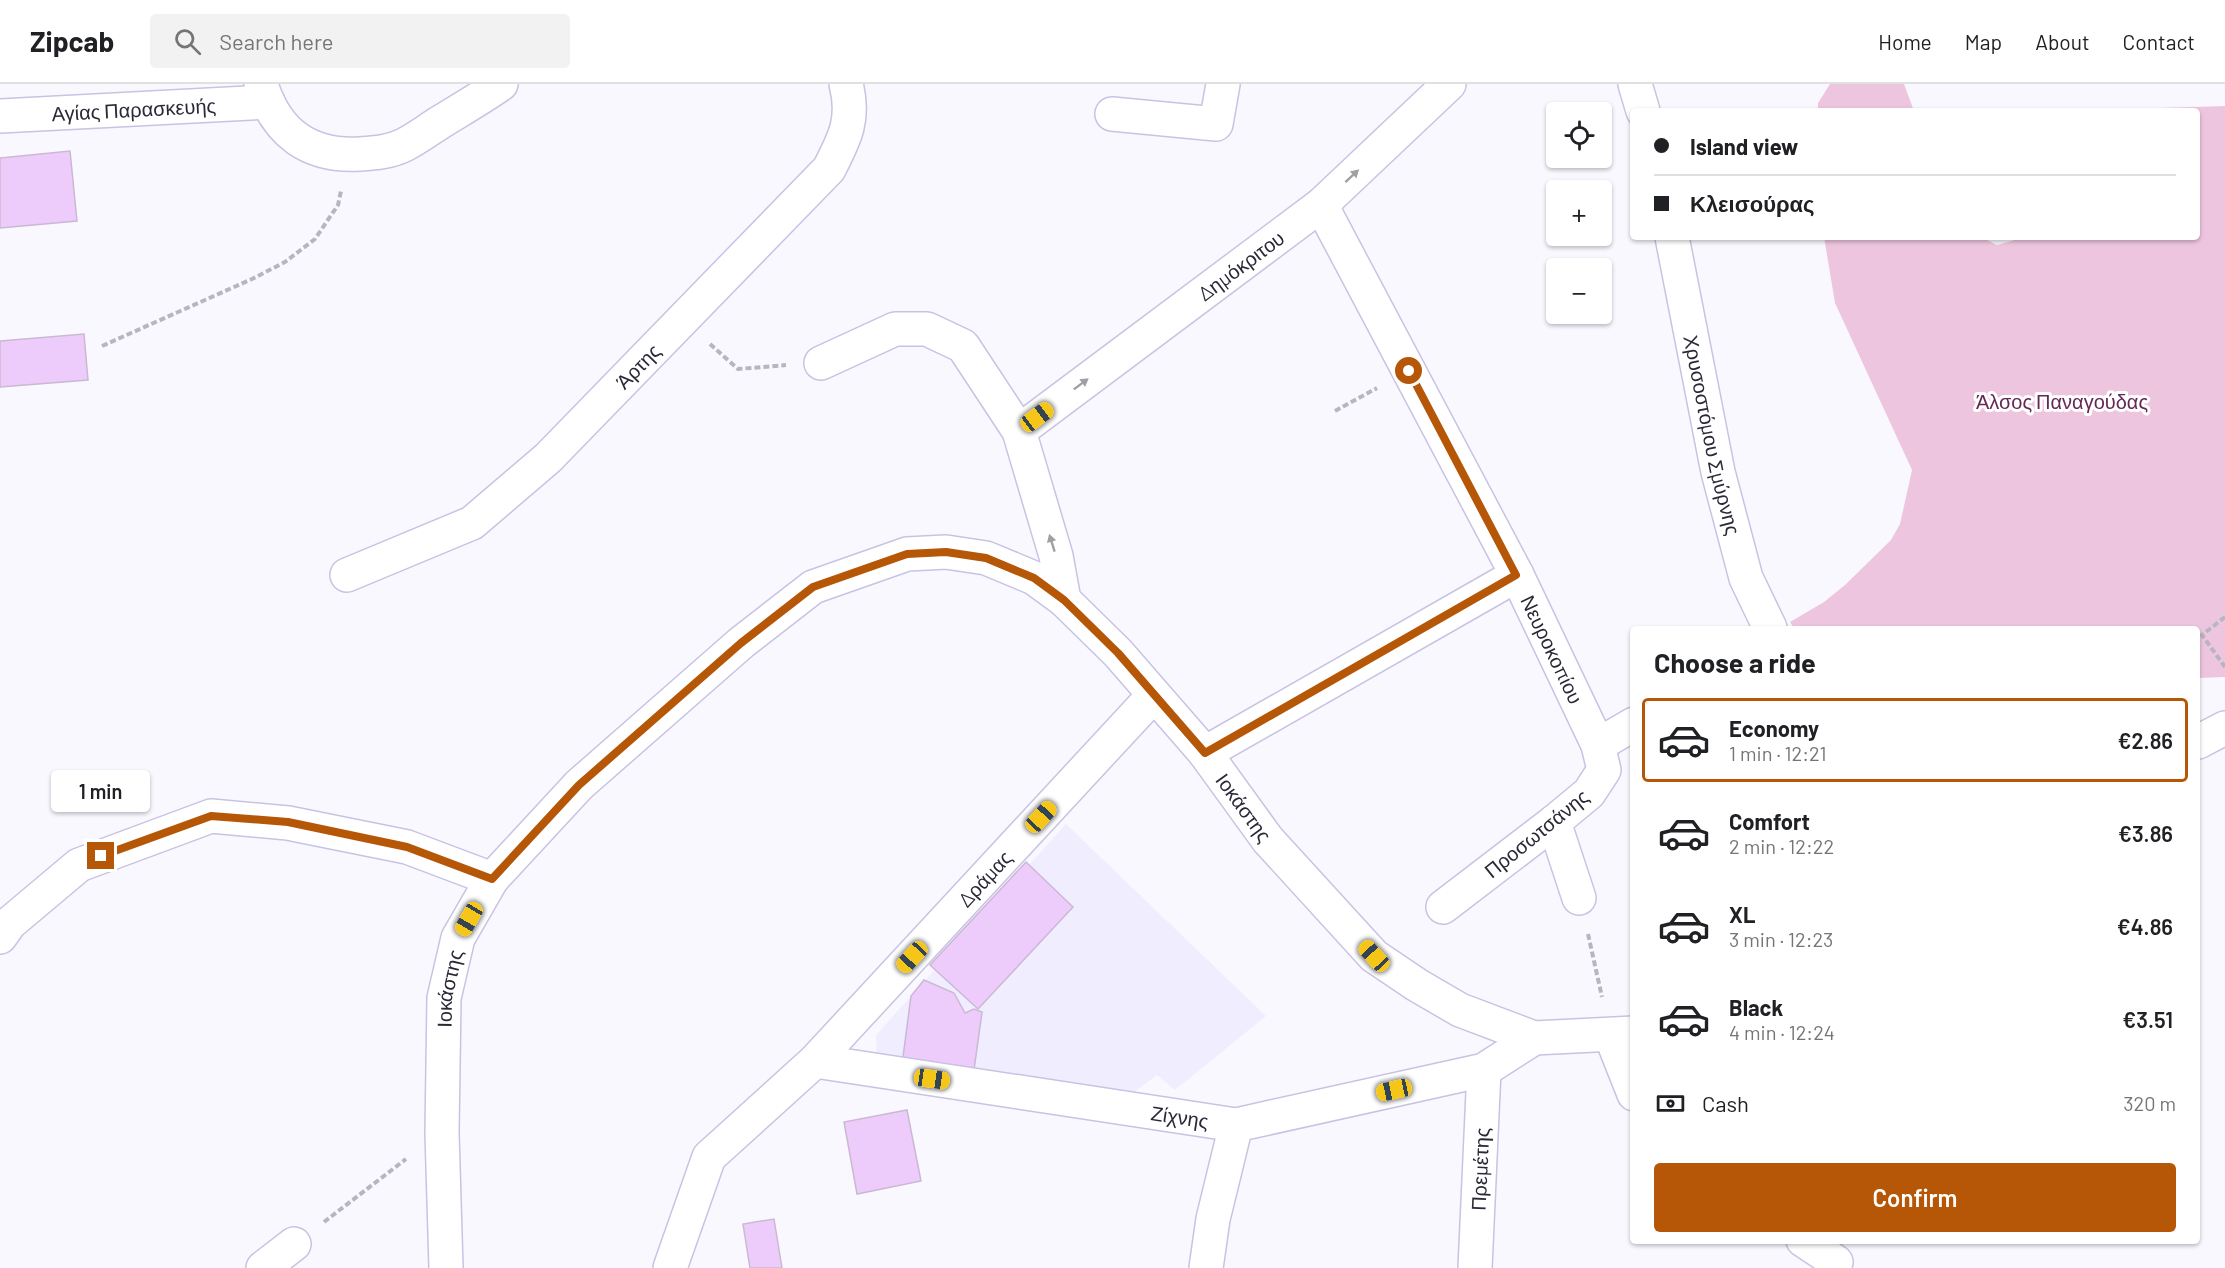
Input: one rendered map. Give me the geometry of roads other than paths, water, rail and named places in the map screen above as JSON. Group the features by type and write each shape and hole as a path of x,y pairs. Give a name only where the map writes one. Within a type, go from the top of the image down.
{"street":[{"path":"177,84 265,93 278,119 290,134 324,153 348,155 378,153 403,146 501,84"},
{"name":"Άρτης","path":"346,574 472,524 548,458 829,169 844,140 851,104 846,84"},
{"path":"1112,114 1216,124 1223,84"},
{"name":"Δημόκριτου","path":"1018,431 1321,205 1449,84"},
{"path":"1635,84 1642,108"},
{"name":"Αγίας Παρασκευής","path":"0,116 265,93"},
{"name":"Νευροκοπίου","path":"1321,205 1516,575 1598,745"},
{"name":"Χρυσοστόμου Σμύρνης","path":"1673,240 1718,472 1746,578 1769,626"},
{"path":"821,363 895,329 927,329 963,346 1018,431 1056,556 1064,600"},
{"name":"Ιοκάστης","path":"446,1268 442,1133 444,998 458,938 492,879 579,785 741,643 813,587 907,554 946,552 986,558 1034,578 1064,600 1118,653 1205,753 1268,840 1374,956 1417,985 1460,1010 1534,1038 1622,1034"},
{"path":"1205,753 1516,575"},
{"name":"Δράμας","path":"670,1268 709,1157 815,1061 1154,695"},
{"path":"1598,745 1630,725"},
{"path":"2200,741 2225,729"},
{"name":"Προσωτσάνης","path":"1443,907 1589,793 1604,770 1598,745"},
{"path":"0,937 10,923 79,865 211,816 288,822 407,847 492,879"},
{"path":"1554,822 1579,898"},
{"path":"1622,1034 1630,1074"},
{"name":"Ζίχνης","path":"815,1061 1236,1125 1484,1070 1534,1038"},
{"name":"Πρεμέτης","path":"1475,1268 1484,1070"},
{"path":"1206,1268 1213,1219 1236,1125"},
{"path":"263,1268 294,1244"},
{"path":"1809,1244 1836,1262"}],"park label":[{"name":"Άλσος Παναγούδας","path":"2062,401"}]}
